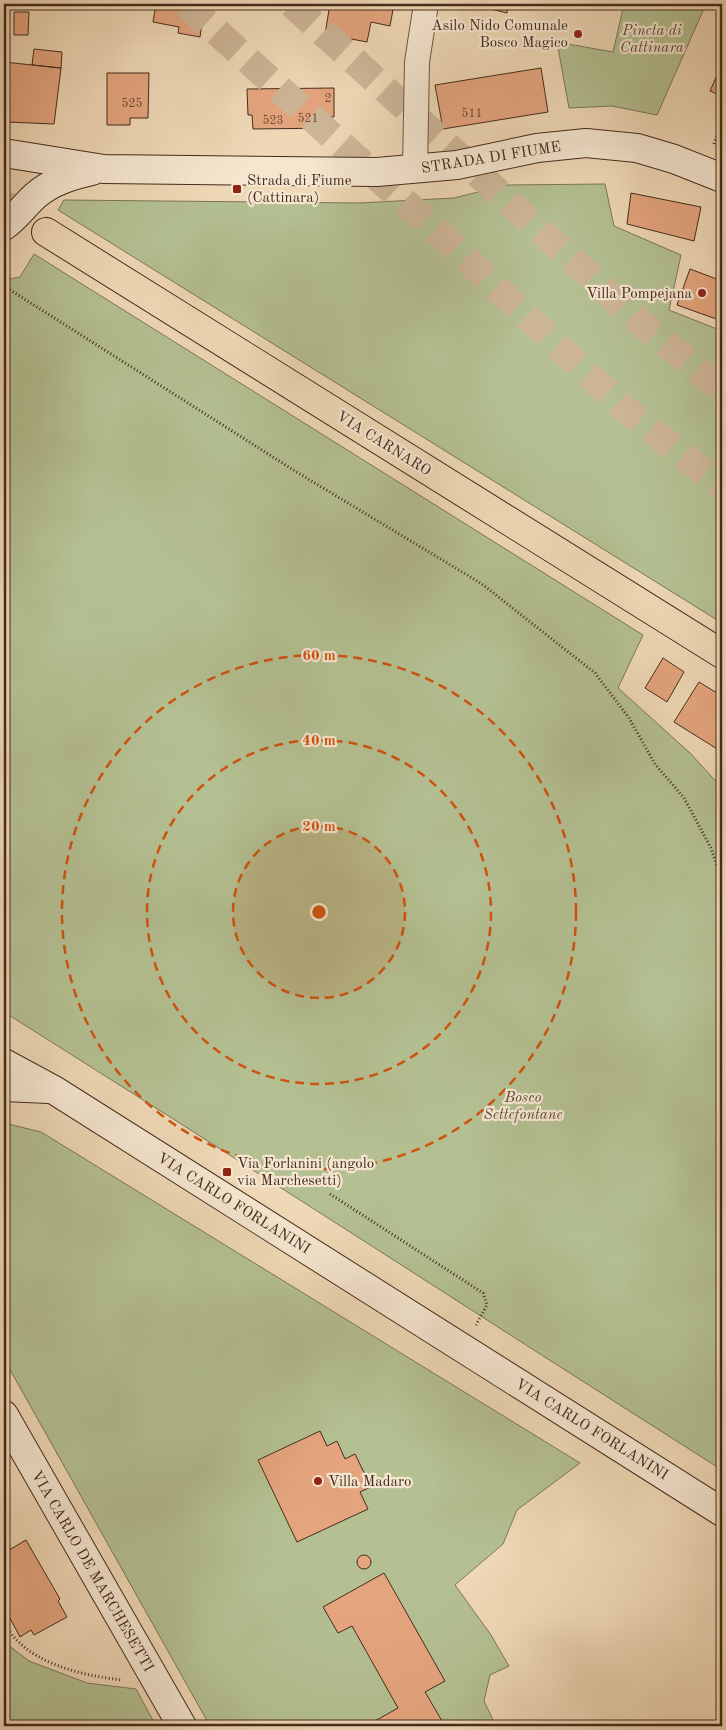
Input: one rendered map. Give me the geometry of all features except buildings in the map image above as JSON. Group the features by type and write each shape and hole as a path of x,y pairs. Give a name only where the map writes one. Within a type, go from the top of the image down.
{"main road":[{"name":"STRADA DI FIUME","path":"4,154 104,169 301,172 414,169 457,164 537,148 586,143 637,148 674,159 722,178"},
{"name":"STRADA DI FIUME","path":"4,154 14,160 22,171 26,184 26,197 12,218"},
{"name":"STRADA DI FIUME","path":"12,218 52,184 72,175 104,169"},
{"name":"VIA CARNARO","path":"46,232 722,654"},
{"name":"VIA CARLO FORLANINI","path":"4,1063 54,1090 722,1512"},
{"path":"4,1075 54,1090"},
{"path":"4,1087 54,1090"},
{"name":"VIA CARLO DE MARCHESETTI","path":"4,1415 182,1726"}],"street":[{"path":"414,169 417,62 426,4"}],"path":[{"path":"712,149 722,123"},
{"path":"4,286 295,471 482,584 595,673 629,718 655,764 684,798 711,848 722,881"},
{"path":"330,1194 483,1293 486,1300 485,1310 461,1346"},
{"path":"4,1623 12,1637 38,1656 95,1677 124,1680"}],"green space":[{"name":"Pineta di Cattinara","path":"624,4 706,4 657,115 612,106 569,108 557,42 613,52"},
{"path":"605,184 614,226 681,255 669,310 722,331 722,623 58,210 64,200 359,203 454,198 506,185"},
{"name":"Bosco Settefontane","path":"34,254 643,635 618,688 690,753 722,788 722,1470 4,1012 4,280 20,277"},
{"path":"4,1123 41,1132 580,1463 517,1510 503,1544 455,1585 491,1635 509,1666 490,1675 484,1701 496,1726 210,1726 4,1359"},
{"path":"4,1642 29,1661 87,1683 136,1689 156,1726 4,1726"}],"tunnel":[{"path":"186,4 428,223 627,411 722,486"},
{"path":"292,4 649,330 722,389"},
{"path":"4,204 46,232"}],"place":[{"name":"Asilo Nido Comunale Bosco Magico","path":"578,34"},
{"name":"Strada di Fiume (Cattinara)","path":"237,189"},
{"name":"Villa Pompejana","path":"702,293"},
{"name":"Via Forlanini (angolo via Marchesetti)","path":"227,1172"},
{"name":"Villa Madaro","path":"318,1481"}]}
